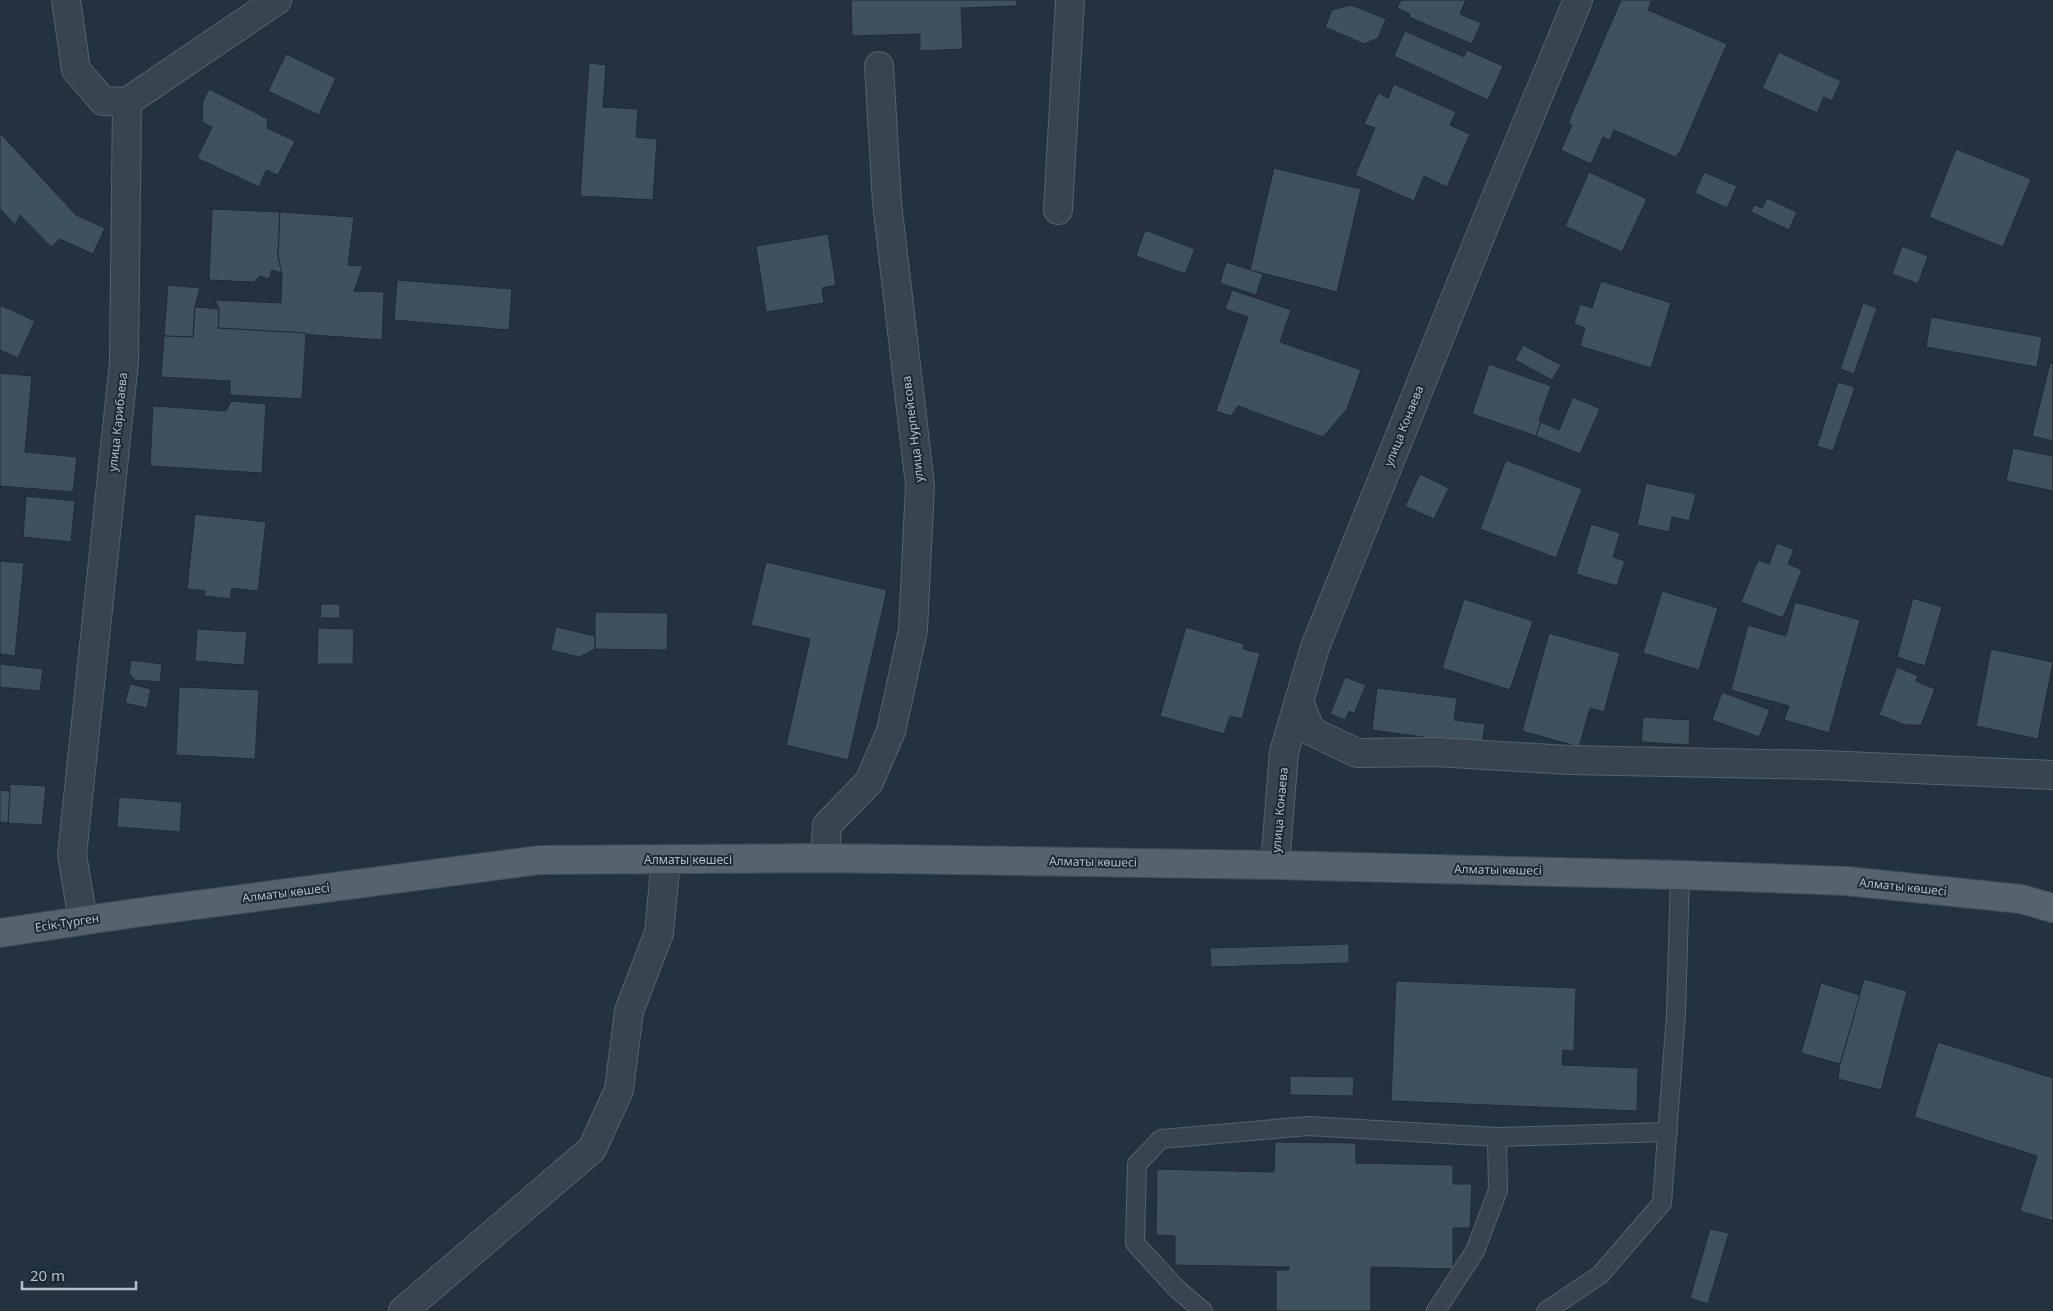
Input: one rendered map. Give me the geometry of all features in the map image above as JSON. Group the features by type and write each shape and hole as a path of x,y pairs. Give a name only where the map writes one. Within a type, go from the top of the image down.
{"main road":[{"name":"Алматы көшесі","path":"135,913 540,860 825,858 1680,874 1846,881 2021,899 2053,908"},
{"name":"Есік-Түрген","path":"0,933 135,913"}],"street":[{"path":"66,0 76,70 103,100 127,102 277,0"},
{"path":"1058,210 1070,0"},
{"name":"улица Конаева","path":"1275,865 1284,752 1315,647 1490,212 1578,0"},
{"name":"улица Нурпейсова","path":"825,858 827,825 869,782 891,731 913,630 920,485 887,202 879,66"},
{"name":"улица Карибаева","path":"83,920 72,855 124,362 127,102"},
{"path":"1299,702 1311,731 1357,753 1436,752 1568,760 1833,766 2053,775"},
{"path":"403,1311 592,1149 619,1090 629,1011 659,933 666,860"}],"lane":[{"path":"1546,1311 1600,1275 1662,1203 1676,1014 1680,874"},
{"path":"1203,1311 1177,1290 1135,1243 1137,1164 1161,1138 1308,1126 1497,1136 1668,1132"},
{"path":"1436,1311 1475,1251 1498,1190 1497,1136"}],"building":[{"path":"851,0 1017,0 1017,6 961,8 963,49 920,51 920,34 852,36"},
{"path":"1401,0 1466,0 1460,14 1481,23 1472,44 1409,17 1410,14 1397,8"},
{"path":"1621,0 1652,0 1648,10 1727,44 1681,150 1675,157 1614,130 1610,140 1603,137 1591,164 1561,150 1572,125 1568,123"},
{"path":"1351,5 1386,19 1378,38 1364,44 1325,27 1332,10"},
{"path":"1405,31 1464,57 1467,50 1503,66 1488,100 1394,56"},
{"path":"1779,52 1841,81 1832,101 1824,97 1817,113 1762,88"},
{"path":"286,54 336,78 319,115 268,91"},
{"path":"589,63 606,65 603,107 638,109 636,137 657,139 653,200 580,196"},
{"path":"1394,84 1456,112 1450,125 1470,134 1447,187 1424,176 1414,201 1355,175 1375,128 1364,124 1378,93 1388,98"},
{"path":"209,89 268,119 267,128 295,141 278,175 266,170 259,187 197,158 212,127 202,122 203,101"},
{"path":"0,133 76,215 105,228 93,254 60,239 51,247 20,215 15,225 0,209"},
{"path":"1956,149 2031,179 2003,247 1929,217"},
{"path":"1274,168 1361,189 1337,292 1250,270"},
{"path":"1589,172 1647,199 1622,252 1565,226"},
{"path":"1704,172 1737,186 1727,208 1695,193"},
{"path":"1767,198 1797,212 1789,230 1751,212 1754,205 1762,208"},
{"path":"212,209 280,212 278,255 282,273 272,270 269,279 260,276 254,282 209,280"},
{"path":"280,212 354,217 348,265 363,266 354,291 384,292 382,340 218,328 219,309 215,300 281,303 282,276 278,255"},
{"path":"1145,230 1195,249 1185,274 1136,256"},
{"path":"828,234 836,285 822,288 824,303 766,312 756,246"},
{"path":"1902,246 1928,256 1918,284 1892,274"},
{"path":"1226,262 1263,274 1256,295 1220,283"},
{"path":"397,280 512,289 509,330 394,320"},
{"path":"1601,281 1671,303 1651,368 1580,346 1585,328 1574,324 1580,304 1592,308"},
{"path":"168,285 200,288 195,307 193,337 164,336"},
{"path":"1232,290 1291,310 1280,342 1361,370 1347,409 1323,437 1238,406 1231,416 1216,411 1248,317 1225,309"},
{"path":"1863,303 1877,308 1854,374 1840,369"},
{"path":"0,305 35,321 18,358 0,350"},
{"path":"195,307 219,309 218,328 306,333 302,399 230,395 230,381 161,377 164,336 193,337"},
{"path":"1931,317 2042,337 2037,367 1926,347"},
{"path":"1523,345 1561,365 1552,380 1515,360"},
{"path":"2050,363 2053,364 2053,441 2032,436"},
{"path":"1489,364 1551,386 1539,420 1541,422 1536,436 1472,414"},
{"path":"0,373 32,376 25,452 77,457 73,492 0,486"},
{"path":"1838,382 1855,387 1833,451 1817,446"},
{"path":"1573,397 1600,409 1580,454 1536,436 1541,422 1559,430"},
{"path":"231,401 266,404 262,473 150,466 153,406 226,411"},
{"path":"2013,448 2053,456 2053,491 2006,481"},
{"path":"1506,460 1582,489 1556,558 1480,529"},
{"path":"1420,474 1449,488 1434,519 1405,506"},
{"path":"1646,483 1696,494 1689,521 1672,517 1669,532 1637,525"},
{"path":"26,496 75,501 71,542 23,537"},
{"path":"195,514 266,522 258,591 232,588 230,599 204,596 205,591 187,589"},
{"path":"1591,524 1620,533 1613,557 1625,561 1617,586 1576,574"},
{"path":"1777,543 1794,550 1788,564 1802,570 1783,618 1741,602 1758,560 1769,564"},
{"path":"0,561 24,563 15,656 0,654"},
{"path":"766,562 887,590 848,760 786,745 810,639 751,625"},
{"path":"1662,591 1718,608 1699,670 1643,653"},
{"path":"1913,598 1942,607 1925,666 1897,657"},
{"path":"1464,599 1533,621 1510,690 1442,668"},
{"path":"1795,602 1860,620 1829,733 1784,720 1789,706 1731,690 1748,625 1786,636"},
{"path":"321,604 340,604 340,618 320,618"},
{"path":"595,612 668,613 667,650 595,649"},
{"path":"556,627 595,636 595,649 579,657 551,650"},
{"path":"1186,627 1244,644 1243,649 1260,653 1242,719 1230,716 1224,734 1160,716"},
{"path":"318,628 354,629 353,664 317,664"},
{"path":"197,629 247,632 244,665 195,661"},
{"path":"1549,633 1620,653 1604,712 1590,708 1579,747 1522,731"},
{"path":"1991,649 2053,662 2038,739 1976,726"},
{"path":"131,660 162,664 160,682 135,680 129,673"},
{"path":"0,664 43,669 40,691 0,687"},
{"path":"1897,667 1918,676 1916,681 1935,689 1921,725 1905,725 1879,715"},
{"path":"1345,677 1366,685 1354,714 1349,711 1345,720 1330,714"},
{"path":"130,684 151,689 147,708 125,703"},
{"path":"179,687 259,690 255,759 176,755"},
{"path":"1377,688 1457,698 1454,720 1485,724 1482,745 1372,730"},
{"path":"1722,692 1770,710 1759,737 1712,720"},
{"path":"1643,717 1690,720 1689,745 1641,742"},
{"path":"10,784 46,786 42,825 8,823"},
{"path":"0,790 10,791 8,823 0,822"},
{"path":"119,797 182,802 180,832 117,827"},
{"path":"1349,944 1349,963 1211,967 1210,948"},
{"path":"1864,979 1907,991 1881,1090 1838,1079 1840,1064"},
{"path":"1396,981 1576,988 1574,1051 1563,1050 1562,1065 1638,1068 1637,1111 1391,1101"},
{"path":"1821,983 1860,995 1840,1064 1801,1053"},
{"path":"1938,1042 2053,1078 2053,1221 2020,1211 2037,1156 1914,1117"},
{"path":"1290,1076 1354,1077 1353,1096 1290,1095"},
{"path":"1275,1142 1356,1143 1356,1163 1453,1165 1453,1184 1472,1184 1470,1228 1453,1228 1453,1269 1371,1267 1371,1311 1276,1311 1276,1270 1289,1270 1289,1267 1175,1265 1175,1236 1156,1235 1157,1169 1274,1172"},
{"path":"1710,1229 1729,1233 1708,1304 1690,1298"}]}
